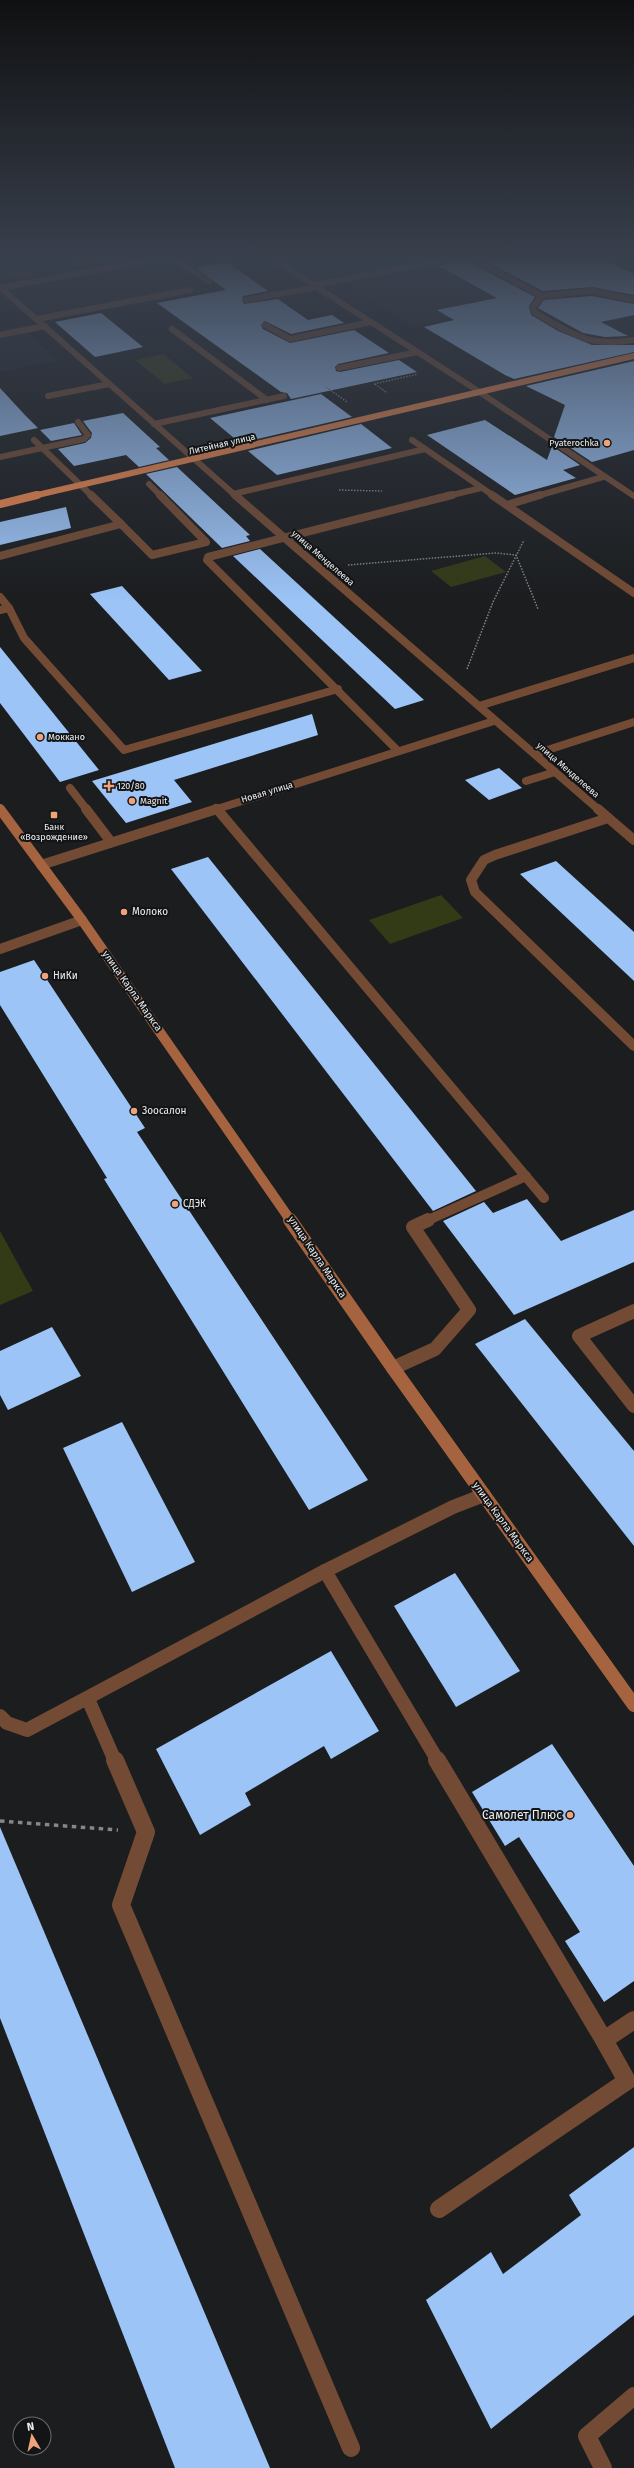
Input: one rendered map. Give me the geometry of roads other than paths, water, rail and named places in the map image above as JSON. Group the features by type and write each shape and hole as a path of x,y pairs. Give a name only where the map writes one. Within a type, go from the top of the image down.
{"highway":[{"name":"Литейная улица","path":"0,504 194,460 565,372"}],"street":[{"name":"улица Менделеева","path":"96,372 233,494 634,840"},
{"path":"230,372 267,400"},
{"path":"449,372 603,477 634,496"},
{"path":"48,396 109,384"},
{"path":"154,424 284,396"},
{"path":"0,457 88,437 86,431 78,422"},
{"path":"34,440 152,555 206,542 149,484"},
{"path":"412,440 634,593"},
{"path":"233,494 425,449"},
{"path":"507,505 603,477"},
{"path":"398,751 338,689 207,560 208,557 214,555 481,488"},
{"path":"0,556 121,524"},
{"path":"199,544 214,555"},
{"path":"0,597 9,608 24,638 124,750 338,689"},
{"path":"0,610 9,608"},
{"path":"479,706 634,658"},
{"name":"Новая улица","path":"41,865 494,720"},
{"path":"535,754 634,722"},
{"path":"526,781 555,772"},
{"path":"70,788 111,842"},
{"path":"216,808 544,1198"},
{"name":"улица Карла Маркса","path":"0,809 82,920 393,1368 634,1705"},
{"path":"608,818 495,855 484,860 471,880 475,892 634,1046"},
{"path":"0,949 82,920"},
{"path":"393,1368 435,1349 469,1310 413,1227 526,1176"},
{"path":"634,1310 579,1336 634,1406"},
{"path":"0,1716 7,1723 27,1730 88,1699 325,1571 453,1507 484,1495"},
{"path":"325,1571 604,2040 626,2081 440,2209"},
{"path":"88,1699 146,1832 121,1905 351,2448"},
{"path":"604,2040 634,2020"},
{"path":"603,2468 587,2436 634,2396"}],"place":[{"name":"Pyaterochka","path":"607,443"},
{"name":"Моккано","path":"40,737"},
{"name":"120/80","path":"109,786"},
{"name":"Magnit","path":"132,801"},
{"name":"Банк «Возрождение»","path":"54,815"},
{"name":"Молоко","path":"124,912"},
{"name":"НиКи","path":"45,976"},
{"name":"Зоосалон","path":"134,1111"},
{"name":"СДЭК","path":"175,1204"},
{"name":"Самолет Плюс","path":"570,1815"}]}
